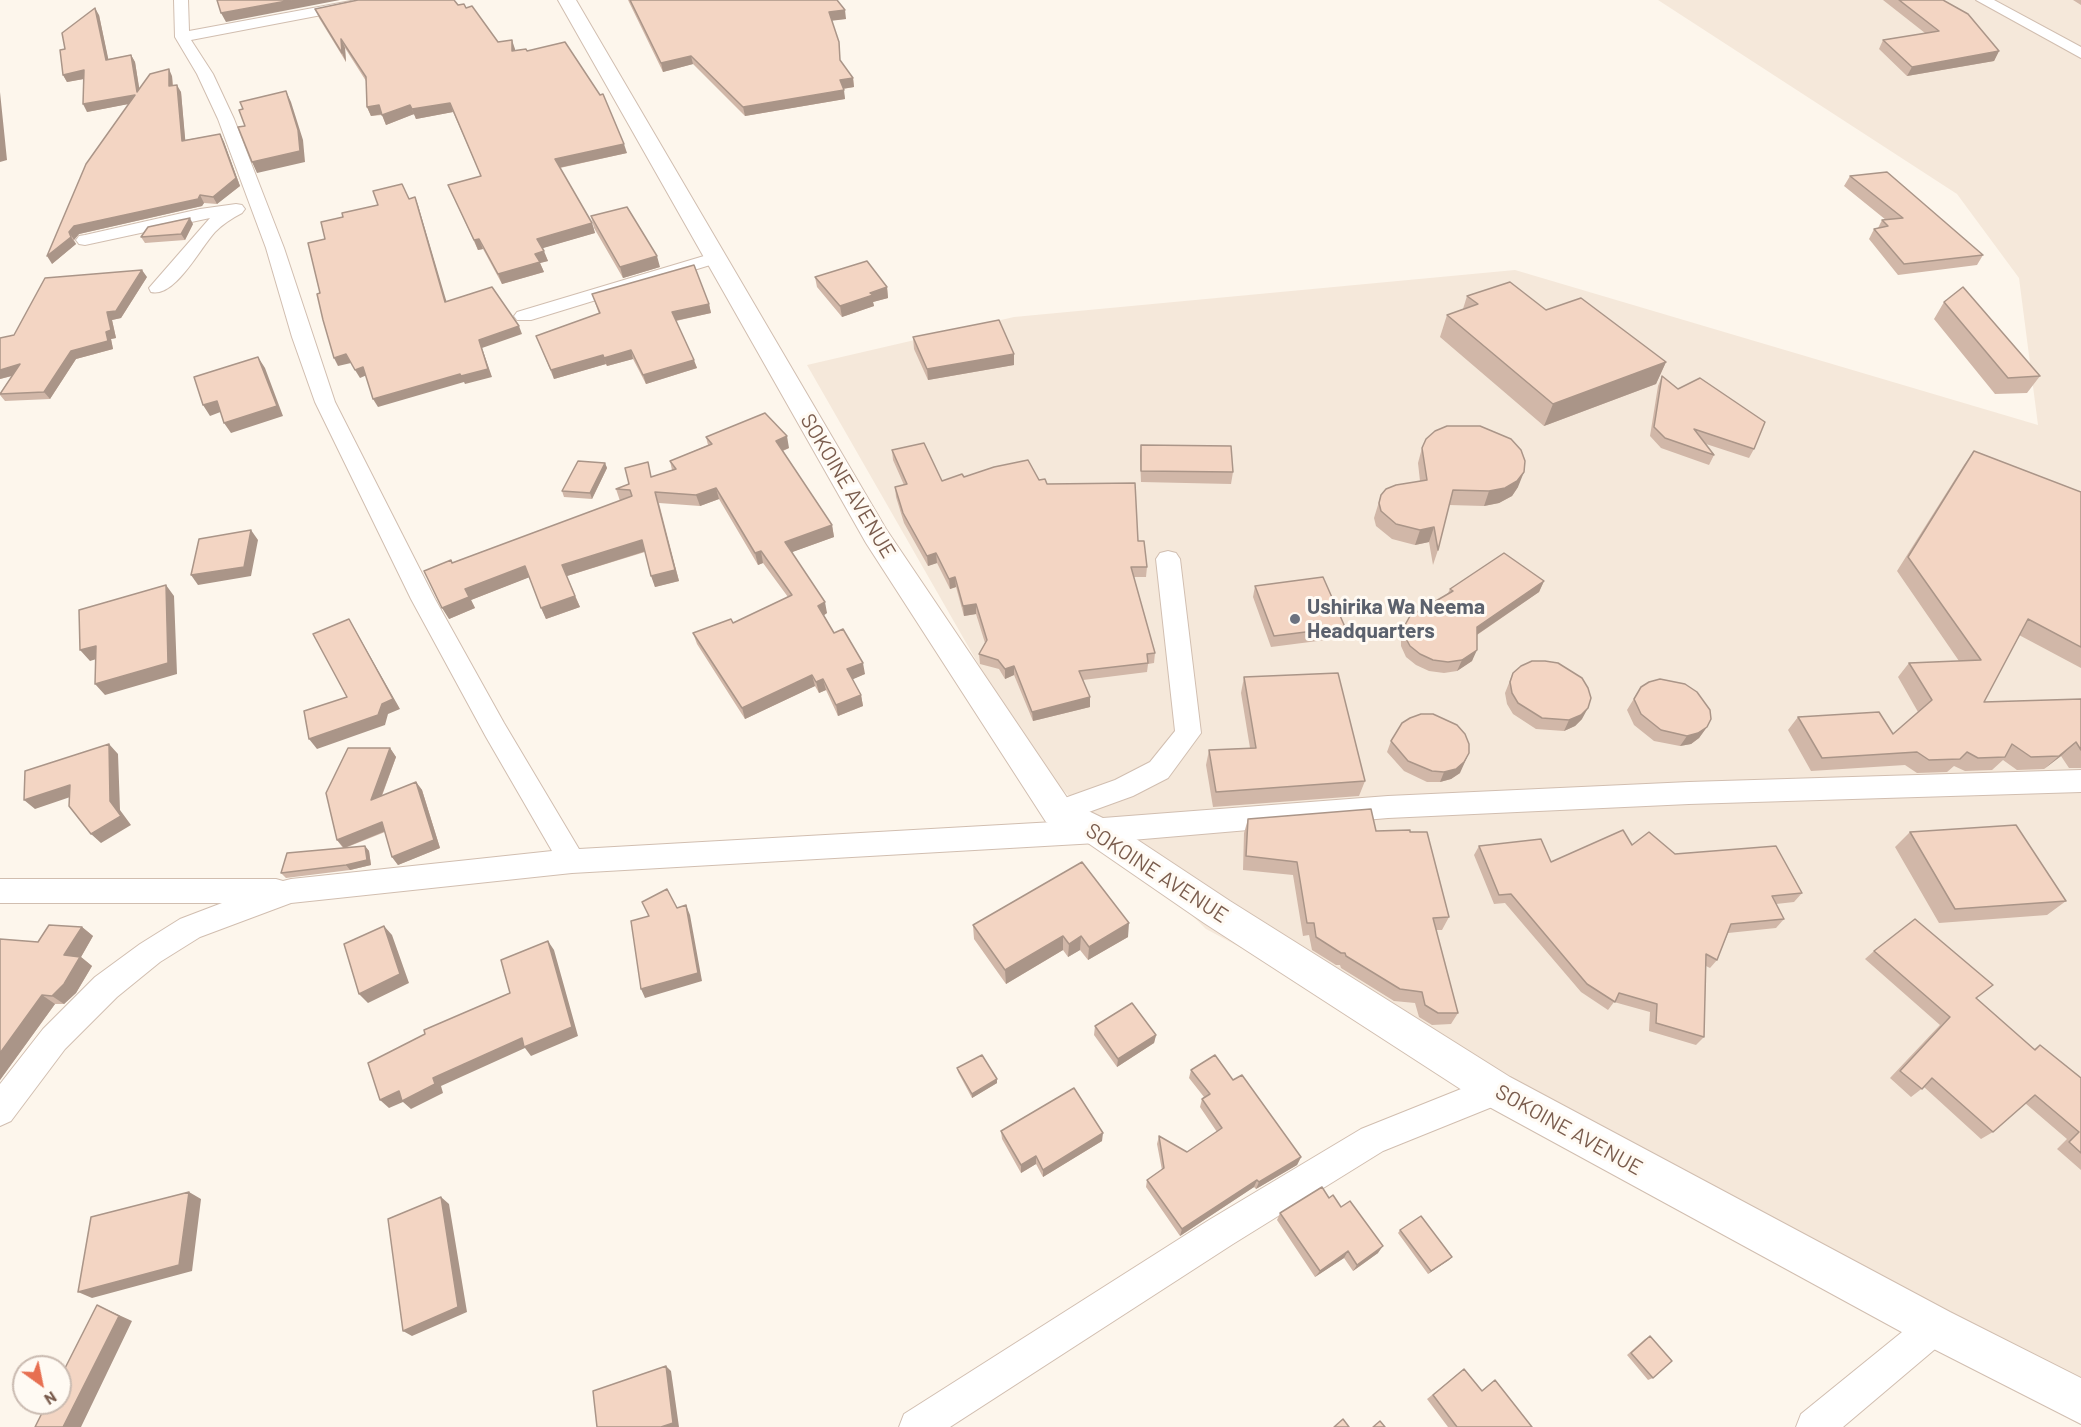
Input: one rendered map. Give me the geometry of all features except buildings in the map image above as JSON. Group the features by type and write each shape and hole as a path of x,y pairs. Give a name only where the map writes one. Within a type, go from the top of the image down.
{"street":[{"path":"181,0 182,37 213,92 256,199 275,248 302,337 325,402 423,599 495,730 572,861"},
{"path":"182,37 380,0"},
{"name":"SOKOINE AVENUE","path":"567,0 876,536 1058,812 1097,831 1227,918 1496,1090 1935,1327 2081,1402"},
{"path":"1983,0 2081,53"},
{"path":"158,288 185,260 199,238 223,216 256,199"},
{"path":"85,240 200,214 236,209"},
{"path":"524,316 714,258"},
{"path":"1058,812 1124,788 1159,770 1188,733 1168,559"},
{"path":"0,891 291,891 572,861 1097,831 1400,807 1689,794 2081,781"},
{"path":"0,1110 54,1040 106,987 150,953 190,928 291,891"},
{"path":"917,1427 1221,1232 1372,1140 1496,1090"},
{"path":"1814,1427 1935,1327"}],"shaded area":[{"path":"1658,0 2081,0 2081,1398 1206,929 1035,763 807,365 1014,317 1515,270 2038,425 2019,278 1957,194"}],"place":[{"name":"Ushirika Wa Neema Headquarters","path":"1295,619"}]}
